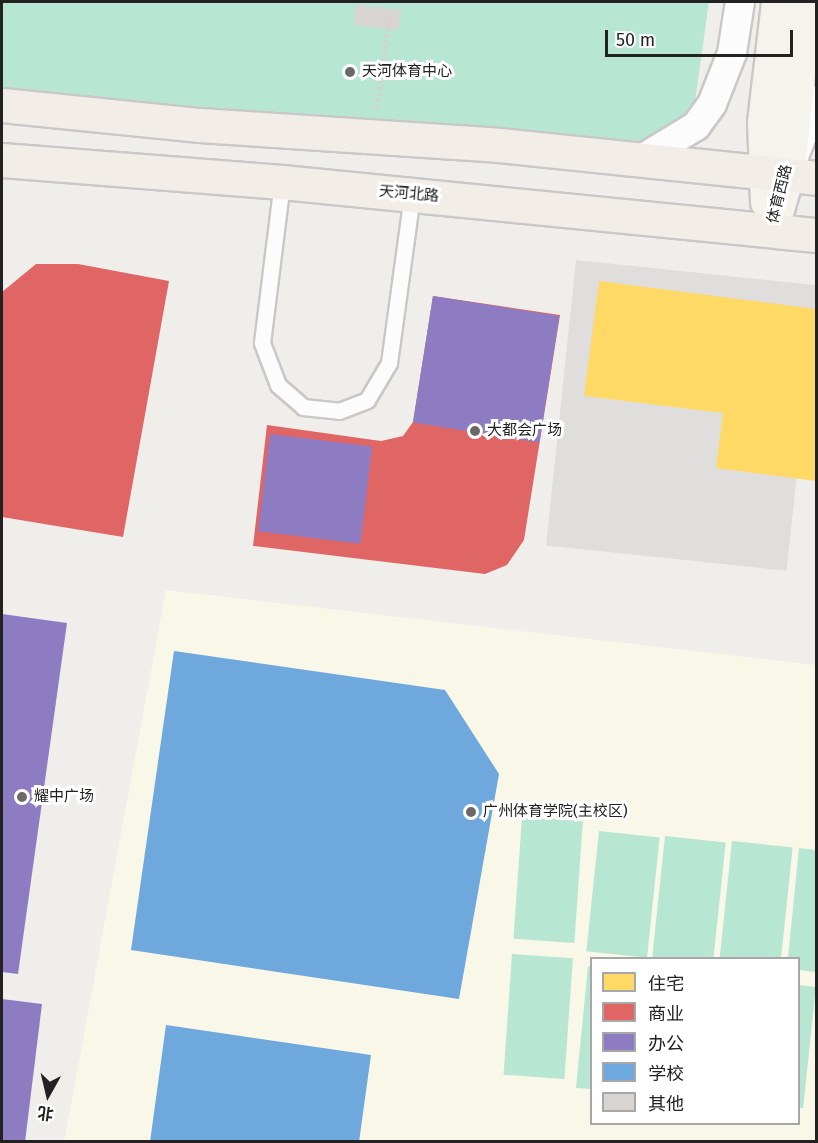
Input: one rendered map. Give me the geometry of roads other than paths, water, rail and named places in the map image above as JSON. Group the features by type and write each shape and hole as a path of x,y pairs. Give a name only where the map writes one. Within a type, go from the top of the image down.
{"main road":[{"path":"2,105 640,160 789,176"},
{"name":"天河北路","path":"2,160 282,182 816,235"}],"street":[{"path":"640,160 696,126 712,104 732,53 740,2"},
{"name":"体育西路","path":"778,2 764,122 789,176"},
{"name":"体育西路","path":"771,230 789,176 806,2"},
{"path":"789,176 816,100"}],"lane":[{"path":"282,182 262,343 278,385 303,407 339,411 367,400 389,363 412,194"}],"place":[{"name":"天河体育中心","path":"350,72"},
{"name":"大都会广场","path":"475,431"},
{"name":"耀中广场","path":"22,797"},
{"name":"广州体育学院(主校区)","path":"471,812"}]}
